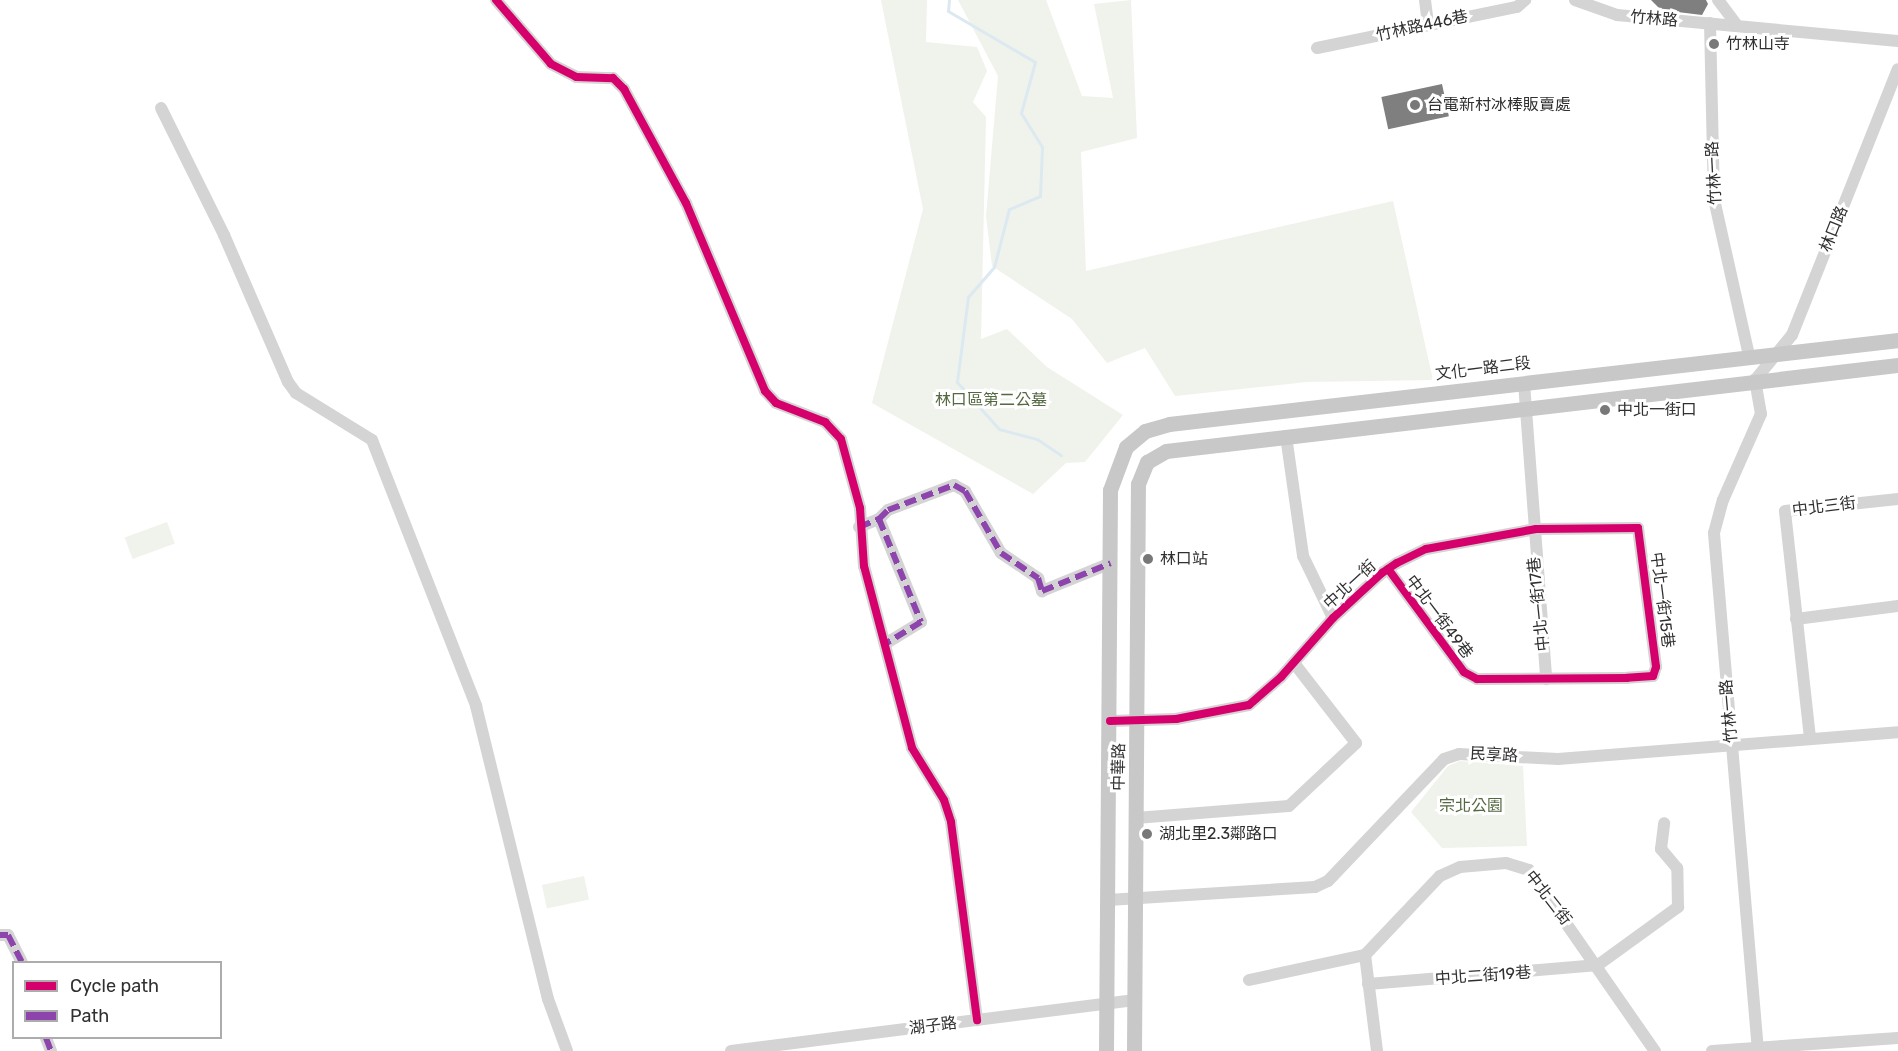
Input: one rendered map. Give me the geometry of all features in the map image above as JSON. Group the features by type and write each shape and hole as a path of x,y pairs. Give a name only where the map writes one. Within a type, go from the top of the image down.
{"main road":[{"name":"文化一路二段","path":"1110,490 1126,447 1145,431 1169,424 1776,352 1898,340"},
{"path":"1749,356 1755,380"},
{"path":"1286,436 1527,406 1898,365"},
{"name":"中華路","path":"1134,1051 1138,484 1147,462 1166,451 1286,436"},
{"name":"中華路","path":"1106,1051 1110,490"}],"street":[{"path":"496,0 551,64 576,77 613,78 624,89 686,203 765,391 776,403 825,422 841,439 860,508 859,527 885,644 918,764 945,800 951,822 977,1020"},
{"path":"1425,0 1428,25"},
{"name":"竹林路446巷","path":"1317,48 1516,7 1526,0"},
{"name":"竹林路","path":"1575,0 1617,15 1898,41"},
{"path":"1718,0 1737,25"},
{"name":"竹林一路","path":"1710,23 1714,200 1749,356"},
{"name":"林口路","path":"1755,380 1792,335 1898,69"},
{"path":"161,108 224,234 288,382 296,393 372,440 476,706 548,999 567,1051"},
{"name":"竹林一路","path":"1755,380 1761,414 1723,500 1713,533 1758,1049"},
{"path":"1524,383 1536,530"},
{"path":"1286,436 1303,556 1333,618"},
{"path":"859,527 879,519 888,510 954,485 965,491 1001,553 1038,578 1042,591 1111,563"},
{"name":"中北三街","path":"1810,738 1785,510 1898,499"},
{"path":"879,519 921,622 885,644"},
{"name":"中北一街","path":"1110,721 1185,718 1249,705 1294,663 1333,618 1388,569 1426,549 1536,530 1638,528"},
{"name":"中北一街15巷","path":"1546,680 1653,676 1656,667 1638,528"},
{"name":"中北一街17巷","path":"1536,530 1533,547 1546,680"},
{"name":"中北一街49巷","path":"1388,569 1464,672 1477,679 1546,680"},
{"path":"1796,619 1898,606"},
{"path":"1136,818 1289,806 1356,743 1294,663"},
{"name":"民享路","path":"1108,900 1315,887 1328,881 1444,759 1459,753 1558,759 1898,732"},
{"path":"1598,965 1678,907 1677,868 1661,849 1664,823"},
{"name":"中北二街","path":"1365,956 1445,873 1512,863 1529,870 1598,965 1655,1051"},
{"path":"0,935 8,935 21,961"},
{"path":"1249,980 1365,956 1377,1051"},
{"name":"中北二街19巷","path":"1368,984 1598,965"},
{"name":"湖子路","path":"731,1051 1135,1000"},
{"path":"1712,1051 1898,1038"}],"green space":[{"name":"林口區第二公墓","path":"881,0 927,0 926,42 977,47 987,71 973,102 986,117 981,339 1007,329 1047,367 1123,415 1085,462 1066,463 1033,494 872,403 923,209"},
{"path":"958,0 1046,0 1082,96 1113,98 1094,4 1131,0 1137,138 1081,152 1086,271 1393,201 1433,380 1307,382 1175,396 1145,348 1107,363 1072,319 992,266 986,216 998,76"},
{"path":"167,522 175,544 133,559 125,537"},
{"name":"宗北公園","path":"1460,761 1523,766 1527,846 1442,848 1411,812 1448,766"},
{"path":"584,876 589,899 547,908 542,885"}],"building":[{"path":"1651,0 1706,0 1708,4 1702,15 1661,10"},
{"name":"台電新村冰棒販賣處","path":"1442,84 1449,116 1388,129 1381,97"}],"waterway":[{"path":"949,0 948,11 1035,62 1021,113 1042,147 1040,196 1009,209 994,267 968,297 957,382 999,429 1037,439 1061,455"}],"marked path":[{"path":"879,519 888,510 954,485 965,491 1001,553 1038,578 1042,591 1111,563"},
{"path":"859,527 879,519 921,622 885,644"},
{"path":"0,935 8,935 21,961"},
{"path":"46,1039 51,1051"}],"cycle path":[{"path":"496,0 551,64 576,77 613,78 624,89 686,203 765,391 776,403 825,422 841,439 860,508 864,566 912,748 944,800 951,822 977,1020"},
{"path":"1110,721 1176,719 1249,705 1281,677 1333,618 1382,573 1397,563 1426,549 1536,529 1638,528 1656,667 1653,676 1477,679 1464,672 1388,569"}],"place":[{"name":"竹林山寺","path":"1714,44"},
{"name":"台電新村冰棒販賣處","path":"1415,105"},
{"name":"中北一街口","path":"1605,410"},
{"name":"林口站","path":"1148,559"},
{"name":"湖北里2.3鄰路口","path":"1147,834"}]}
